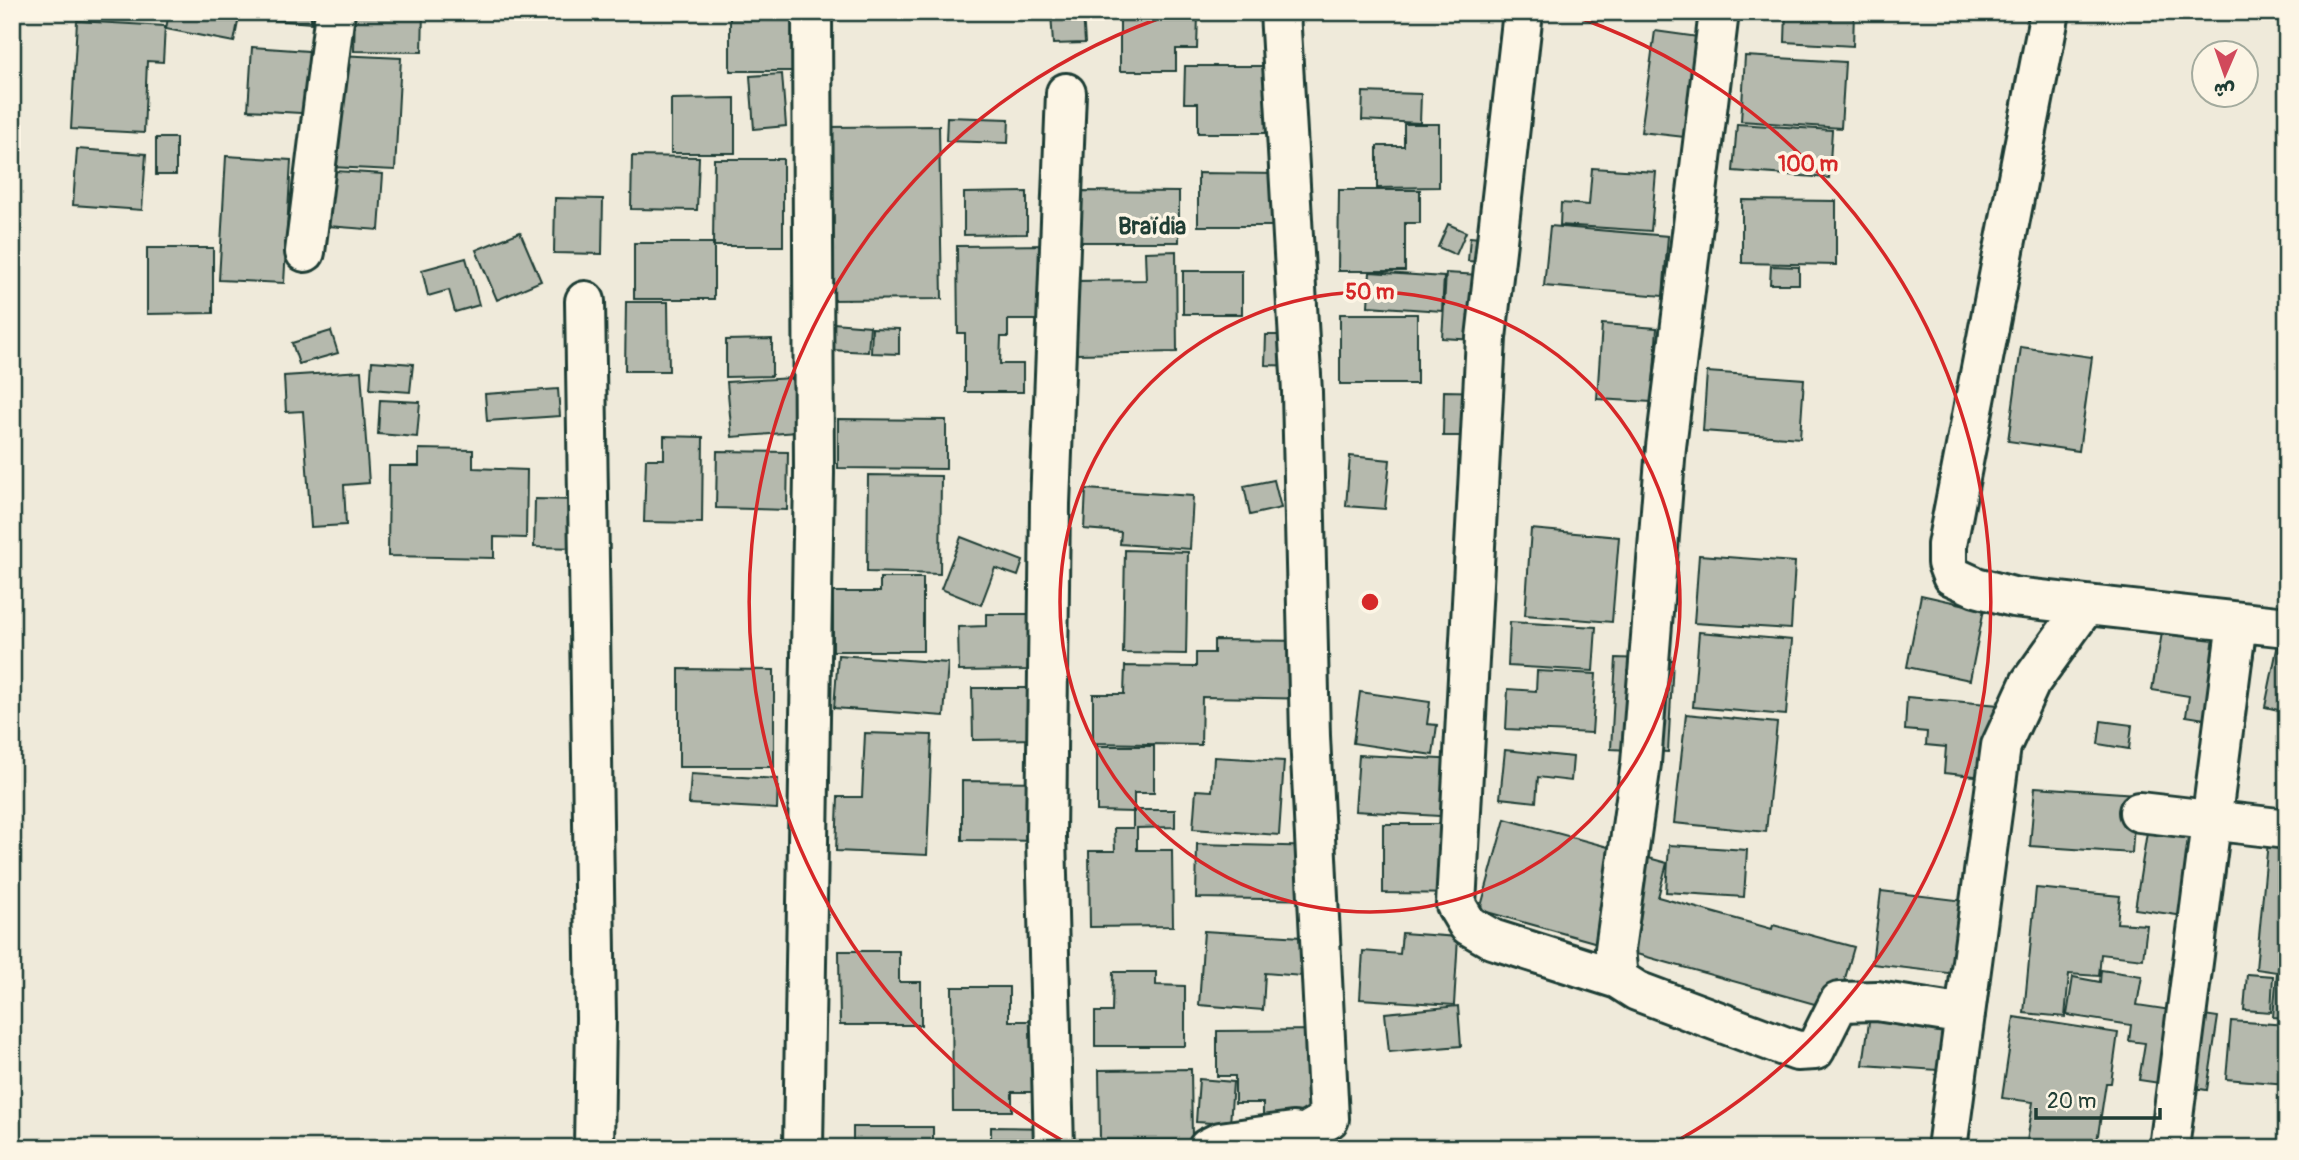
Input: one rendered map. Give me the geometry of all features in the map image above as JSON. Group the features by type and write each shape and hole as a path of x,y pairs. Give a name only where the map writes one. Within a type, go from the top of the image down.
{"street":[{"path":"305,252 335,12"},
{"path":"803,1148 814,473 812,12"},
{"path":"1208,1148 1220,1142 1293,1132 1304,1134 1329,1119 1310,736 1302,392 1280,12"},
{"path":"1524,12 1486,338 1456,905 1468,925 1492,939 1618,979 1637,991 1797,1051 1815,1050 1839,1002 1877,1001 1965,1015"},
{"path":"1618,979 1615,949 1641,763 1666,447 1719,12"},
{"path":"2050,12 1956,493 1947,563 1952,576 1976,587 2013,597 2287,627"},
{"path":"1054,1148 1046,835 1050,504 1066,93"},
{"path":"584,301 596,1018 594,1148"},
{"path":"1947,1148 2001,746 2030,682 2086,605"},
{"path":"2169,1148 2237,622"},
{"path":"2139,812 2287,829"}],"building":[{"path":"169,12 240,12 234,42 166,29"},
{"path":"249,12 311,12 311,23 249,18"},
{"path":"355,12 423,12 422,52 354,51"},
{"path":"730,12 793,12 793,71 730,71"},
{"path":"829,12 909,12 909,19 829,19"},
{"path":"1051,12 1083,12 1085,43 1053,44"},
{"path":"1786,12 1854,12 1853,46 1785,42"},
{"path":"1120,13 1198,14 1197,49 1176,49 1176,71 1120,71"},
{"path":"77,21 165,26 163,62 147,61 144,133 71,129"},
{"path":"1655,31 1713,39 1693,138 1641,132"},
{"path":"252,47 322,52 318,114 248,110"},
{"path":"338,55 401,58 395,170 331,167"},
{"path":"1745,56 1845,62 1841,128 1741,121"},
{"path":"1185,66 1288,66 1288,133 1198,133 1198,103 1184,103"},
{"path":"782,74 786,126 754,129 750,76"},
{"path":"1363,92 1421,94 1420,123 1362,120"},
{"path":"735,98 735,153 671,153 671,99"},
{"path":"947,117 1009,119 1008,143 946,141"},
{"path":"1404,124 1439,124 1439,187 1377,188 1377,146 1404,146"},
{"path":"1737,124 1832,130 1829,178 1733,171"},
{"path":"939,126 942,299 829,300 827,127"},
{"path":"156,138 176,138 176,175 156,175"},
{"path":"77,149 146,154 142,210 73,205"},
{"path":"226,156 291,160 284,283 219,280"},
{"path":"632,156 699,157 697,210 631,209"},
{"path":"714,159 783,159 783,246 713,246"},
{"path":"1592,168 1656,172 1651,231 1560,225 1561,203 1589,205"},
{"path":"319,170 383,174 379,230 315,225"},
{"path":"1198,173 1290,174 1290,226 1198,226"},
{"path":"1339,190 1420,190 1420,223 1405,223 1405,271 1338,271"},
{"path":"1080,191 1179,192 1179,242 1079,242"},
{"path":"1027,192 1027,234 964,235 964,193"},
{"path":"555,198 603,199 602,254 554,253"},
{"path":"1742,200 1836,201 1836,265 1742,263"},
{"path":"1448,224 1466,232 1456,255 1438,247"},
{"path":"1550,226 1668,236 1663,296 1544,286"},
{"path":"520,232 541,281 497,300 476,250"},
{"path":"1470,237 1498,240 1496,263 1468,261"},
{"path":"634,243 714,243 714,299 634,299"},
{"path":"1046,245 1047,320 1008,320 1008,337 1001,337 1000,364 1023,364 1023,392 965,392 965,333 958,333 957,246"},
{"path":"147,248 213,248 213,313 147,314"},
{"path":"1176,251 1177,352 1077,354 1076,281 1146,280 1145,252"},
{"path":"466,258 479,305 455,312 449,290 428,296 422,270"},
{"path":"1771,266 1799,267 1799,284 1770,284"},
{"path":"1183,271 1242,271 1242,314 1183,314"},
{"path":"1370,272 1444,277 1442,311 1368,306"},
{"path":"1446,273 1497,276 1493,341 1442,338"},
{"path":"626,302 668,302 669,371 625,371"},
{"path":"1340,314 1417,314 1417,384 1340,384"},
{"path":"833,323 870,326 868,352 831,350"},
{"path":"1602,324 1657,328 1652,402 1597,399"},
{"path":"872,328 899,329 899,354 871,353"},
{"path":"331,331 338,353 299,364 292,343"},
{"path":"1266,335 1303,335 1303,366 1265,365"},
{"path":"772,339 772,376 726,377 726,340"},
{"path":"2021,347 2092,357 2079,451 2008,441"},
{"path":"372,361 413,364 410,392 370,389"},
{"path":"361,371 369,483 344,485 346,525 311,527 303,411 286,412 284,376"},
{"path":"1707,372 1804,379 1800,438 1703,431"},
{"path":"792,378 797,432 732,437 727,382"},
{"path":"558,389 560,416 487,421 485,394"},
{"path":"1444,391 1491,392 1490,436 1443,436"},
{"path":"380,400 420,402 417,437 378,434"},
{"path":"838,419 946,420 946,469 838,468"},
{"path":"664,436 703,437 702,523 644,522 646,459 664,459"},
{"path":"419,449 473,450 473,468 527,470 526,538 494,537 494,558 388,556 389,466 419,466"},
{"path":"717,451 788,452 787,510 716,508"},
{"path":"1350,456 1390,460 1385,509 1346,506"},
{"path":"868,475 941,476 940,574 867,572"},
{"path":"1274,480 1281,508 1250,515 1244,486"},
{"path":"1086,489 1193,496 1190,549 1120,544 1121,532 1084,529"},
{"path":"535,499 583,500 581,548 534,547"},
{"path":"1531,529 1619,537 1612,622 1525,615"},
{"path":"961,537 1023,561 1018,576 995,568 981,605 941,589"},
{"path":"1125,550 1188,552 1186,654 1123,653"},
{"path":"1699,555 1795,562 1791,629 1694,623"},
{"path":"880,578 923,578 923,651 833,651 833,592 880,592"},
{"path":"1921,595 1984,609 1970,680 1907,667"},
{"path":"986,614 1028,614 1029,670 959,671 958,627 986,626"},
{"path":"1510,622 1596,627 1593,671 1508,666"},
{"path":"2163,627 2256,642 2242,725 2186,716 2189,696 2152,690"},
{"path":"1699,632 1792,640 1786,715 1693,707"},
{"path":"1214,640 1311,641 1324,699 1202,697 1201,745 1093,743 1093,694 1124,694 1125,666 1196,667 1196,653 1214,653"},
{"path":"2278,644 2287,646 2287,712 2265,707"},
{"path":"838,655 948,663 944,716 834,708"},
{"path":"1616,658 1673,660 1668,752 1611,749"},
{"path":"679,669 774,670 774,767 679,767"},
{"path":"1537,671 1596,674 1592,733 1506,729 1508,689 1536,691"},
{"path":"972,688 1035,688 1035,739 973,740"},
{"path":"1360,692 1430,702 1427,724 1437,725 1433,755 1353,743"},
{"path":"1907,697 2022,707 2016,780 1944,773 1946,747 1926,745 1927,732 1905,730"},
{"path":"1686,714 1777,723 1766,832 1674,823"},
{"path":"2101,721 2132,725 2129,749 2098,744"},
{"path":"865,733 932,735 927,855 836,851 838,797 862,797"},
{"path":"1097,746 1154,746 1154,793 1134,793 1134,812 1097,811"},
{"path":"1505,750 1573,757 1571,781 1538,777 1536,802 1500,798"},
{"path":"1359,755 1460,760 1456,817 1355,811"},
{"path":"1214,757 1284,761 1279,835 1193,829 1196,790 1212,791"},
{"path":"691,774 778,779 777,809 689,804"},
{"path":"962,781 1041,782 1041,841 962,840"},
{"path":"2035,787 2136,794 2132,853 2030,846"},
{"path":"2177,808 2225,836 2212,920 2135,909 2147,832 2172,836"},
{"path":"1133,810 1175,810 1175,827 1137,828 1137,850 1172,850 1173,926 1090,927 1089,851 1115,851 1114,828 1133,828"},
{"path":"1505,819 1667,863 1658,897 1772,929 1773,925 1854,947 1836,1010 1480,910"},
{"path":"2270,820 2287,822 2287,1018 2273,1017 2277,972 2256,969"},
{"path":"1383,824 1471,824 1471,894 1383,893"},
{"path":"1197,844 1323,847 1322,900 1196,898"},
{"path":"1669,845 1747,850 1744,897 1666,892"},
{"path":"2036,888 2120,896 2117,923 2147,925 2143,959 2101,954 2099,976 2069,974 2065,1017 2024,1013"},
{"path":"1881,891 1990,904 1981,977 1872,964"},
{"path":"1204,931 1317,938 1315,977 1265,973 1263,1010 1199,1005"},
{"path":"1402,933 1458,937 1454,1005 1360,999 1363,951 1400,954"},
{"path":"839,951 899,951 899,982 921,982 921,1025 840,1025"},
{"path":"2101,970 2142,976 2137,1005 2218,1017 2207,1090 2139,1080 2145,1043 2129,1041 2131,1025 2067,1015 2073,977 2100,982"},
{"path":"1113,972 1156,972 1156,985 1185,986 1185,1046 1095,1046 1095,1012 1112,1012"},
{"path":"2247,974 2273,976 2271,1012 2244,1010"},
{"path":"952,987 1009,987 1009,1021 1037,1021 1037,1092 1012,1092 1012,1111 953,1111"},
{"path":"1458,1006 1461,1046 1389,1052 1385,1013"},
{"path":"1871,1008 1957,1014 1953,1071 1863,1065"},
{"path":"2014,1017 2118,1033 2111,1083 2106,1083 2096,1148 2026,1148 2033,1102 2002,1098"},
{"path":"2231,1021 2287,1025 2287,1084 2226,1079"},
{"path":"1323,1030 1324,1119 1263,1119 1263,1103 1235,1103 1235,1076 1217,1076 1217,1031"},
{"path":"1191,1069 1192,1140 1100,1140 1099,1070"},
{"path":"1199,1079 1233,1082 1230,1124 1196,1122"},
{"path":"853,1127 933,1127 933,1148 853,1148"},
{"path":"991,1127 1053,1128 1053,1148 991,1148"},
{"path":"1102,1141 1194,1148 1101,1148"}],"district":[{"name":"Braïdia","path":"1152,226"}]}
